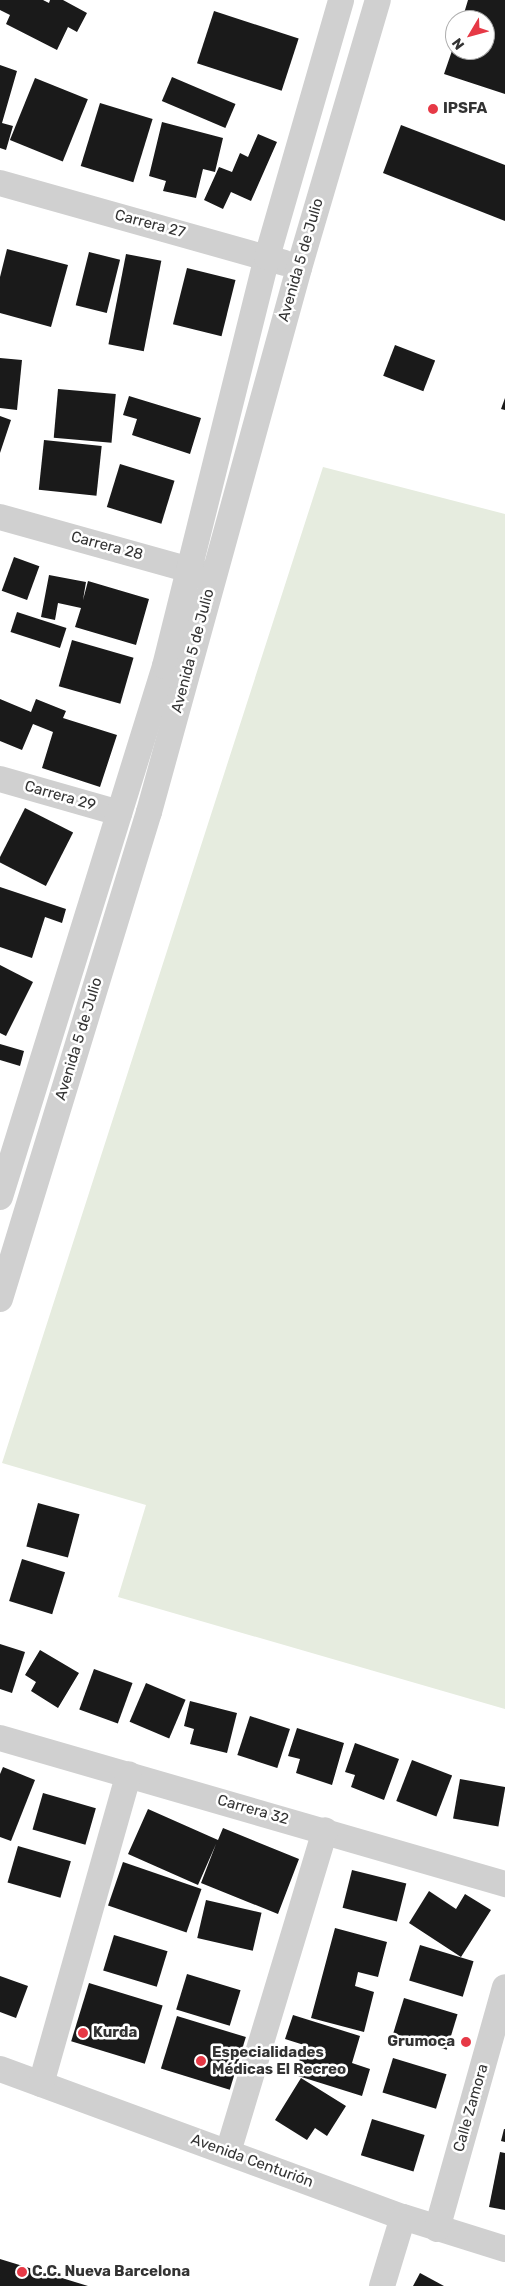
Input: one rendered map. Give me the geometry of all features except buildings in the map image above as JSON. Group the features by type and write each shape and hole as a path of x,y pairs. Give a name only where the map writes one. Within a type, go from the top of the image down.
{"street":[{"name":"Avenida 5 de Julio","path":"0,1299 149,812 203,573 267,257 341,0"},
{"name":"Avenida 5 de Julio","path":"0,1197 119,813 203,573 299,268 378,0"},
{"name":"Carrera 27","path":"0,183 267,257 299,268"},
{"name":"Carrera 28","path":"0,517 203,573"},
{"name":"Carrera 29","path":"0,779 119,813"},
{"path":"79,942 107,949"},
{"name":"Carrera 32","path":"0,1738 325,1830 505,1884"},
{"path":"41,2084 129,1774"},
{"path":"228,2152 325,1830"},
{"name":"Calle Zamora","path":"437,2229 505,1986"},
{"name":"Avenida Centurión","path":"0,2069 403,2217 437,2229 505,2248"},
{"path":"382,2286 403,2217"}],"shaded area":[{"path":"323,467 505,514 505,1709 118,1597 146,1505 2,1463"}],"place":[{"name":"IPSFA","path":"433,109"},
{"name":"Kurda","path":"83,2033"},
{"name":"Grumoca","path":"466,2042"},
{"name":"Especialidades Médicas El Recreo","path":"201,2061"},
{"name":"C.C. Nueva Barcelona","path":"22,2272"}]}
